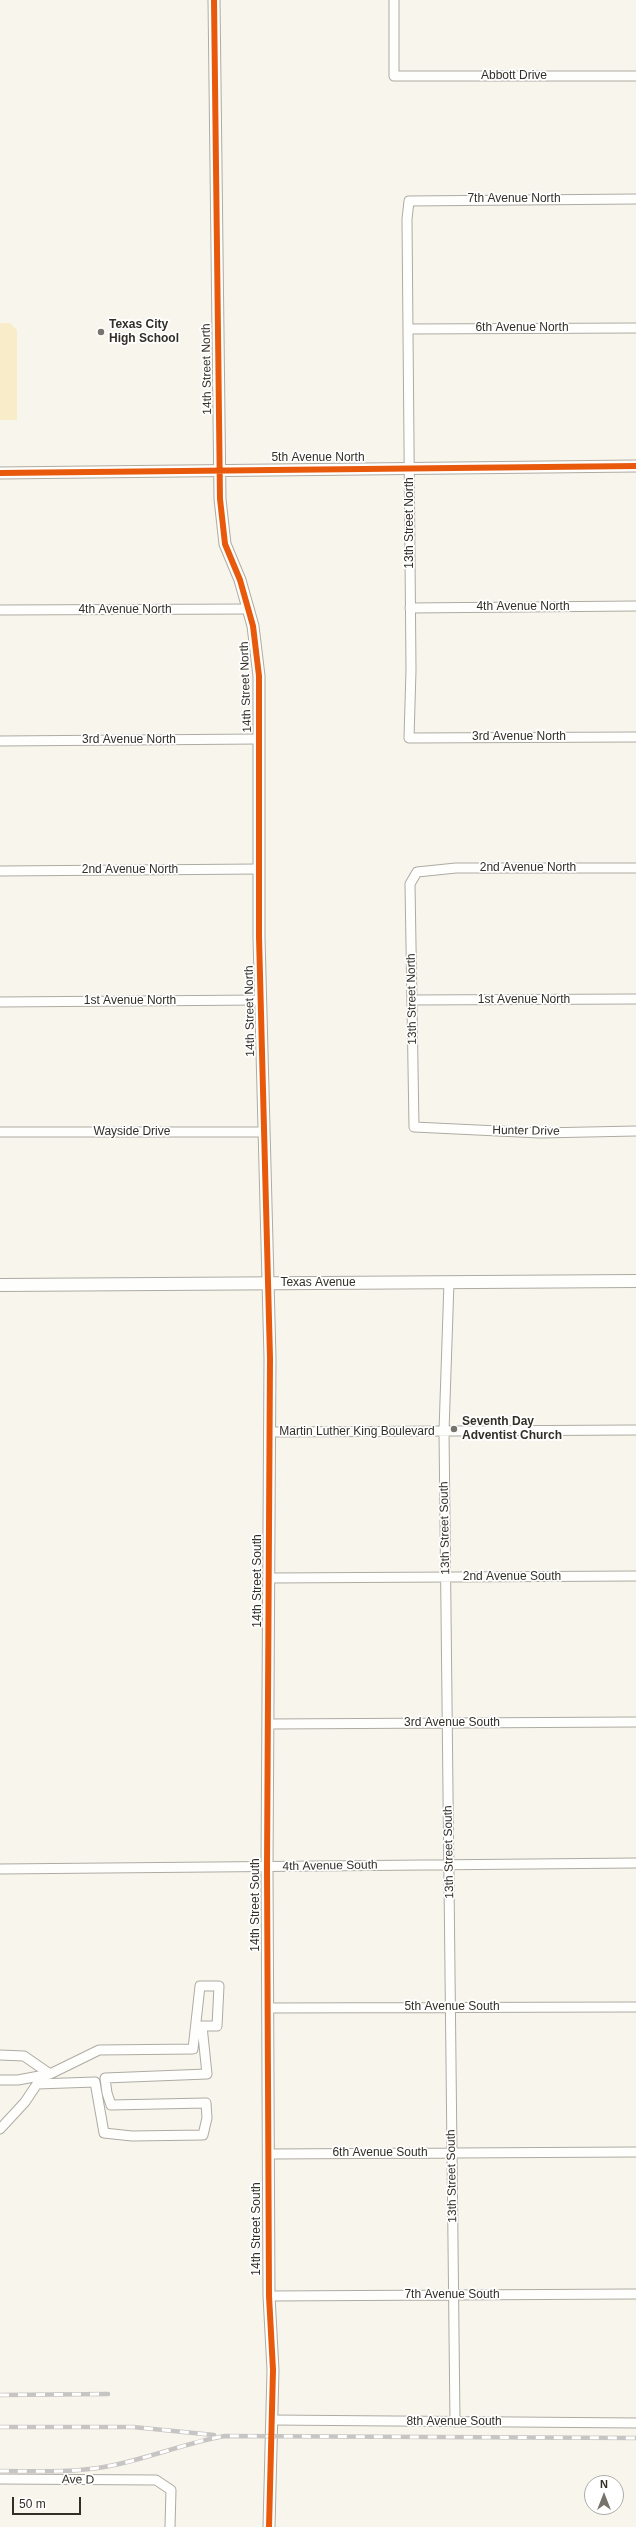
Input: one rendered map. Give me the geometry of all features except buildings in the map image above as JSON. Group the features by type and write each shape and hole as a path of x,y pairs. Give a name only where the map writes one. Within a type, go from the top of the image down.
{"main road":[{"name":"Texas Avenue","path":"0,1285 636,1281"}],"street":[{"name":"14th Street North","path":"214,0 220,499 225,544 249,609 259,676 259,869 267,1283"},
{"name":"Abbott Drive","path":"394,0 394,76 636,76"},
{"name":"7th Avenue North","path":"407,219 409,201 636,199"},
{"name":"13th Street North","path":"407,219 410,608 409,731"},
{"name":"6th Avenue North","path":"408,329 636,328"},
{"name":"5th Avenue North","path":"0,473 636,466"},
{"name":"4th Avenue North","path":"410,608 636,606"},
{"name":"4th Avenue North","path":"0,610 249,609"},
{"name":"3rd Avenue North","path":"409,731 409,738 636,737"},
{"name":"3rd Avenue North","path":"0,741 259,739"},
{"name":"2nd Avenue North","path":"419,872 456,868 636,868"},
{"name":"2nd Avenue North","path":"0,871 259,869"},
{"name":"13th Street North","path":"416,1127 414,1127 410,884 419,872"},
{"name":"1st Avenue North","path":"0,1002 261,1000"},
{"name":"1st Avenue North","path":"412,1000 636,1000"},
{"name":"Hunter Drive","path":"416,1127 540,1133 636,1131"},
{"name":"Wayside Drive","path":"0,1132 264,1132"},
{"name":"13th Street South","path":"449,1282 444,1431 455,2422"},
{"name":"14th Street South","path":"267,1283 269,1432 267,2008 269,2296 273,2370 269,2527"},
{"name":"Martin Luther King Boulevard","path":"269,1432 636,1430"},
{"name":"2nd Avenue South","path":"268,1578 636,1576"},
{"name":"3rd Avenue South","path":"268,1724 636,1722"},
{"name":"4th Avenue South","path":"0,1869 636,1863"},
{"path":"0,2080 18,2080 50,2074 100,2050 193,2049 200,1986 219,1986 217,2026 202,2026 207,2074 105,2078 111,2105 206,2103 207,2118 203,2135 132,2136 104,2133 95,2082 37,2084 25,2102 0,2129"},
{"name":"5th Avenue South","path":"267,2008 636,2007"},
{"path":"0,2056 24,2056 50,2074"},
{"name":"6th Avenue South","path":"268,2154 636,2152"},
{"name":"7th Avenue South","path":"269,2296 636,2294"},
{"name":"8th Avenue South","path":"272,2420 636,2423"},
{"name":"Ave D","path":"0,2479 156,2480 171,2490 170,2527"}],"shaded area":[{"path":"0,323 10,323 17,330 17,420 0,420"}],"railway":[{"path":"0,2395 108,2394"},
{"path":"0,2427 133,2427 214,2435"},
{"path":"0,2471 65,2471 104,2467 225,2436 636,2438"}],"cycle path":[{"path":"214,0 220,499 225,544 240,580 253,626 259,676 259,937 270,1358 267,1867 269,2296 273,2370 269,2527"},
{"path":"0,473 636,466"}],"place":[{"name":"Texas City High School","path":"101,332"},
{"name":"Seventh Day Adventist Church","path":"454,1429"}]}
